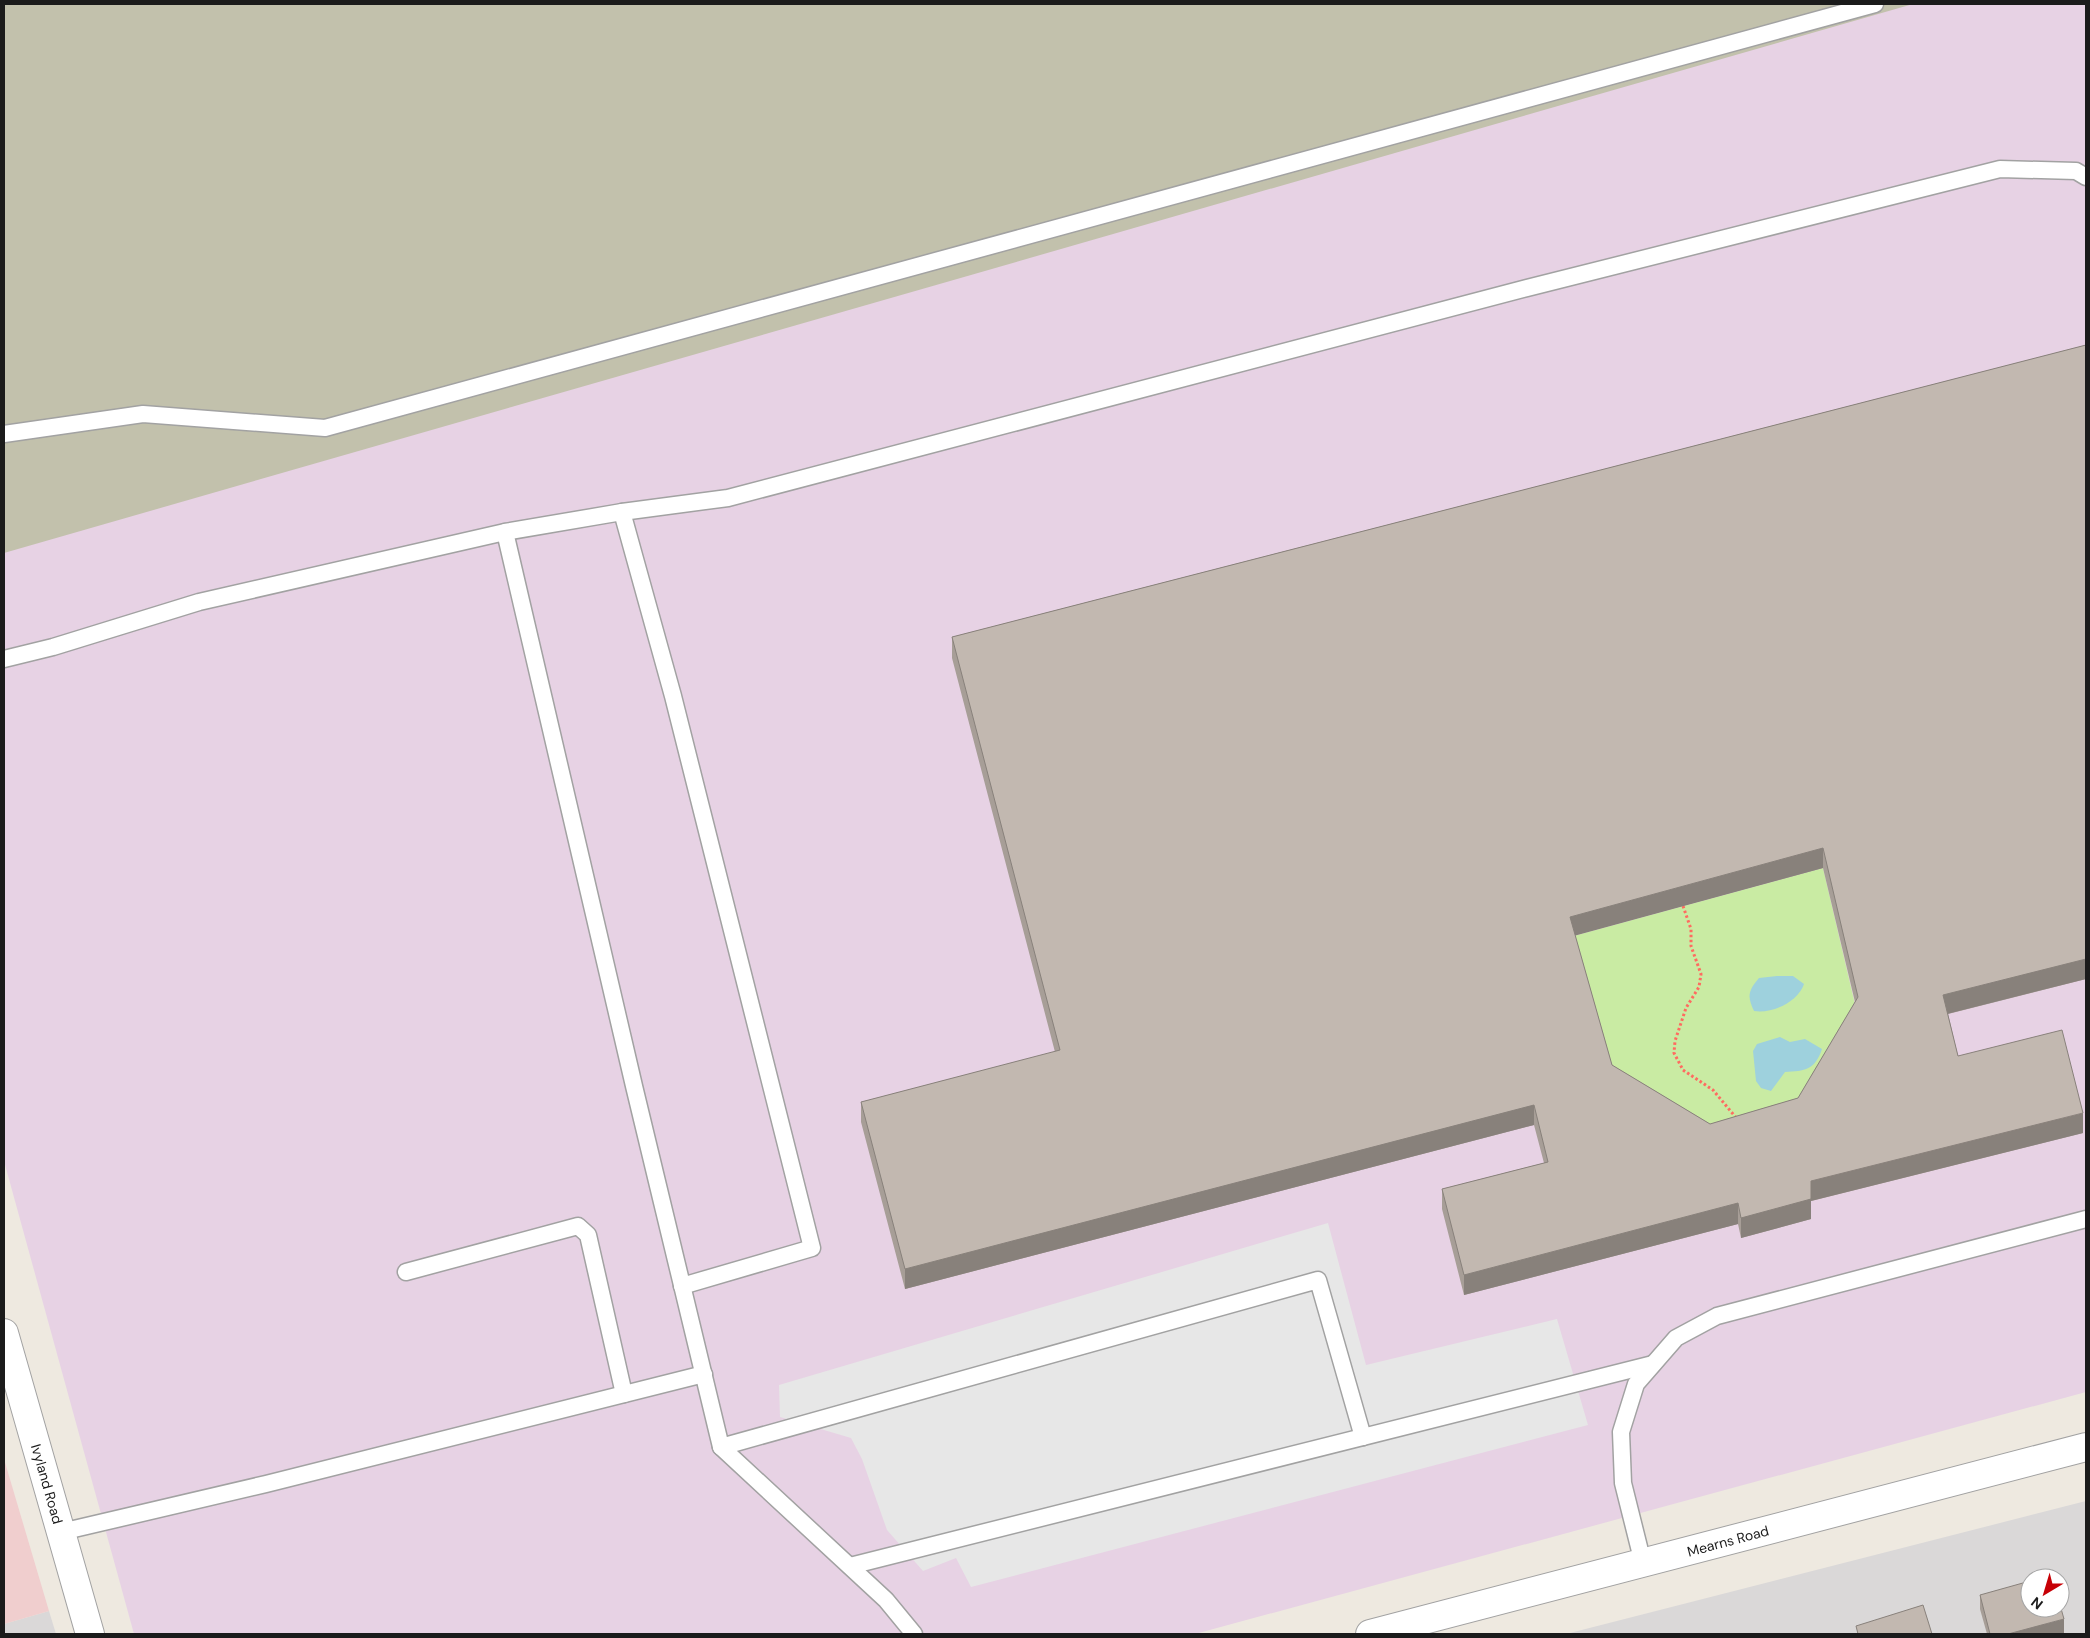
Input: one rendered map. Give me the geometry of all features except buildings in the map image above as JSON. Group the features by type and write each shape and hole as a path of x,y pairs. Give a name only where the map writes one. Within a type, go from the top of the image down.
{"street":[{"name":"Ivyland Road","path":"4,1333 90,1634"},
{"name":"Mearns Road","path":"1370,1634 2086,1448"}],"lane":[{"path":"4,434 143,414 325,428 1875,4"},
{"path":"4,659 53,647 199,602 505,532 622,512 728,498 1527,288 2000,168 2076,171 2086,177"},
{"path":"622,512 673,696 812,1248 682,1286"},
{"path":"505,532 634,1086 721,1447 886,1600 914,1634"},
{"path":"1643,1563 1623,1483 1621,1432 1636,1384 1676,1338 1717,1316 2086,1219"},
{"path":"406,1272 578,1226 588,1235 624,1394"},
{"path":"721,1447 1318,1280 1363,1437"},
{"path":"850,1566 1653,1364"},
{"path":"61,1532 266,1484 704,1374"}],"path":[{"path":"1683,906 1691,929 1691,946 1701,974 1699,987 1686,1008 1675,1041 1674,1053 1683,1070 1713,1090 1739,1121"}],"shaded area":[{"path":"4,4 2086,4 2086,1392 1195,1634 134,1634 4,1161"},
{"path":"4,4 1913,4 4,553"},
{"path":"1328,1223 1366,1365 1557,1319 1588,1425 971,1587 956,1558 923,1571 887,1530 862,1459 851,1438 780,1417 779,1385"},
{"path":"4,1459 49,1611 4,1624"},
{"path":"2086,1501 2086,1634 1566,1634"},
{"path":"49,1611 56,1634 4,1634 4,1624"}],"green space":[{"path":"1823,868 1858,1017 1798,1118 1710,1145 1612,1085 1570,937"}],"water":[{"path":"1793,976 1804,984 1796,996 1784,1005 1769,1011 1754,1011 1750,1001 1751,990 1759,978"},
{"path":"1780,1037 1790,1042 1805,1039 1822,1049 1812,1065 1804,1070 1785,1072 1771,1091 1761,1088 1756,1081 1753,1051 1757,1044"}]}
